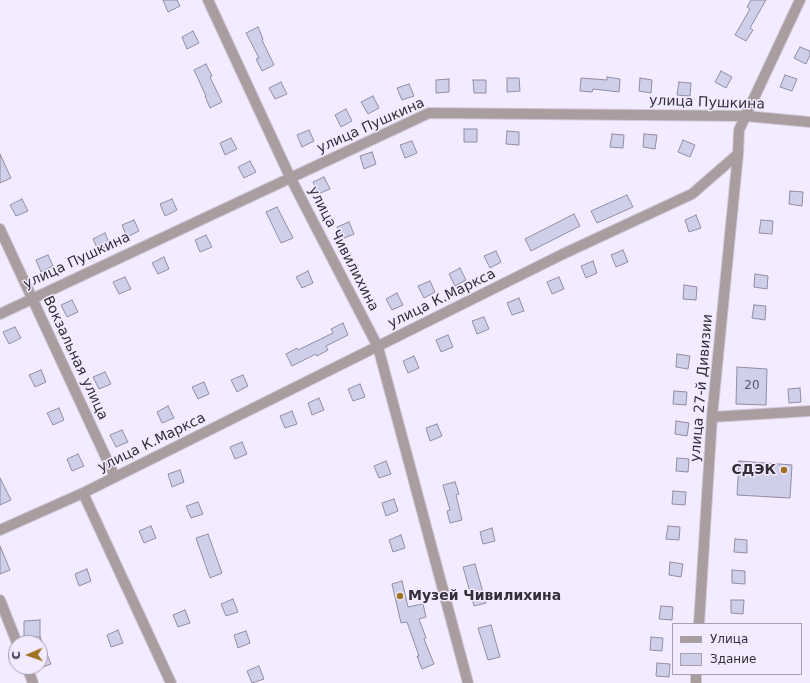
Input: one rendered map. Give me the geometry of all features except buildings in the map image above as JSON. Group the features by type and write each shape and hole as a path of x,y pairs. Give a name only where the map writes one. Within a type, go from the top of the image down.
{"street":[{"name":"улица Чивилихина","path":"208,0 290,177 378,347 468,683"},
{"path":"738,154 739,130 798,1"},
{"name":"улица Пушкина","path":"0,314 429,113 746,116 810,122"},
{"name":"улица К.Маркса","path":"0,530 83,493 563,254 692,194 738,154"},
{"name":"улица 27-й Дивизии","path":"699,623 712,417 738,154"},
{"name":"Вокзальная улица","path":"0,229 114,477"},
{"path":"712,417 810,411"},
{"path":"83,493 171,683"},
{"path":"0,600 14,635"}],"place":[{"name":"СДЭК","path":"784,470"},
{"name":"Музей Чивилихина","path":"400,596"}]}
